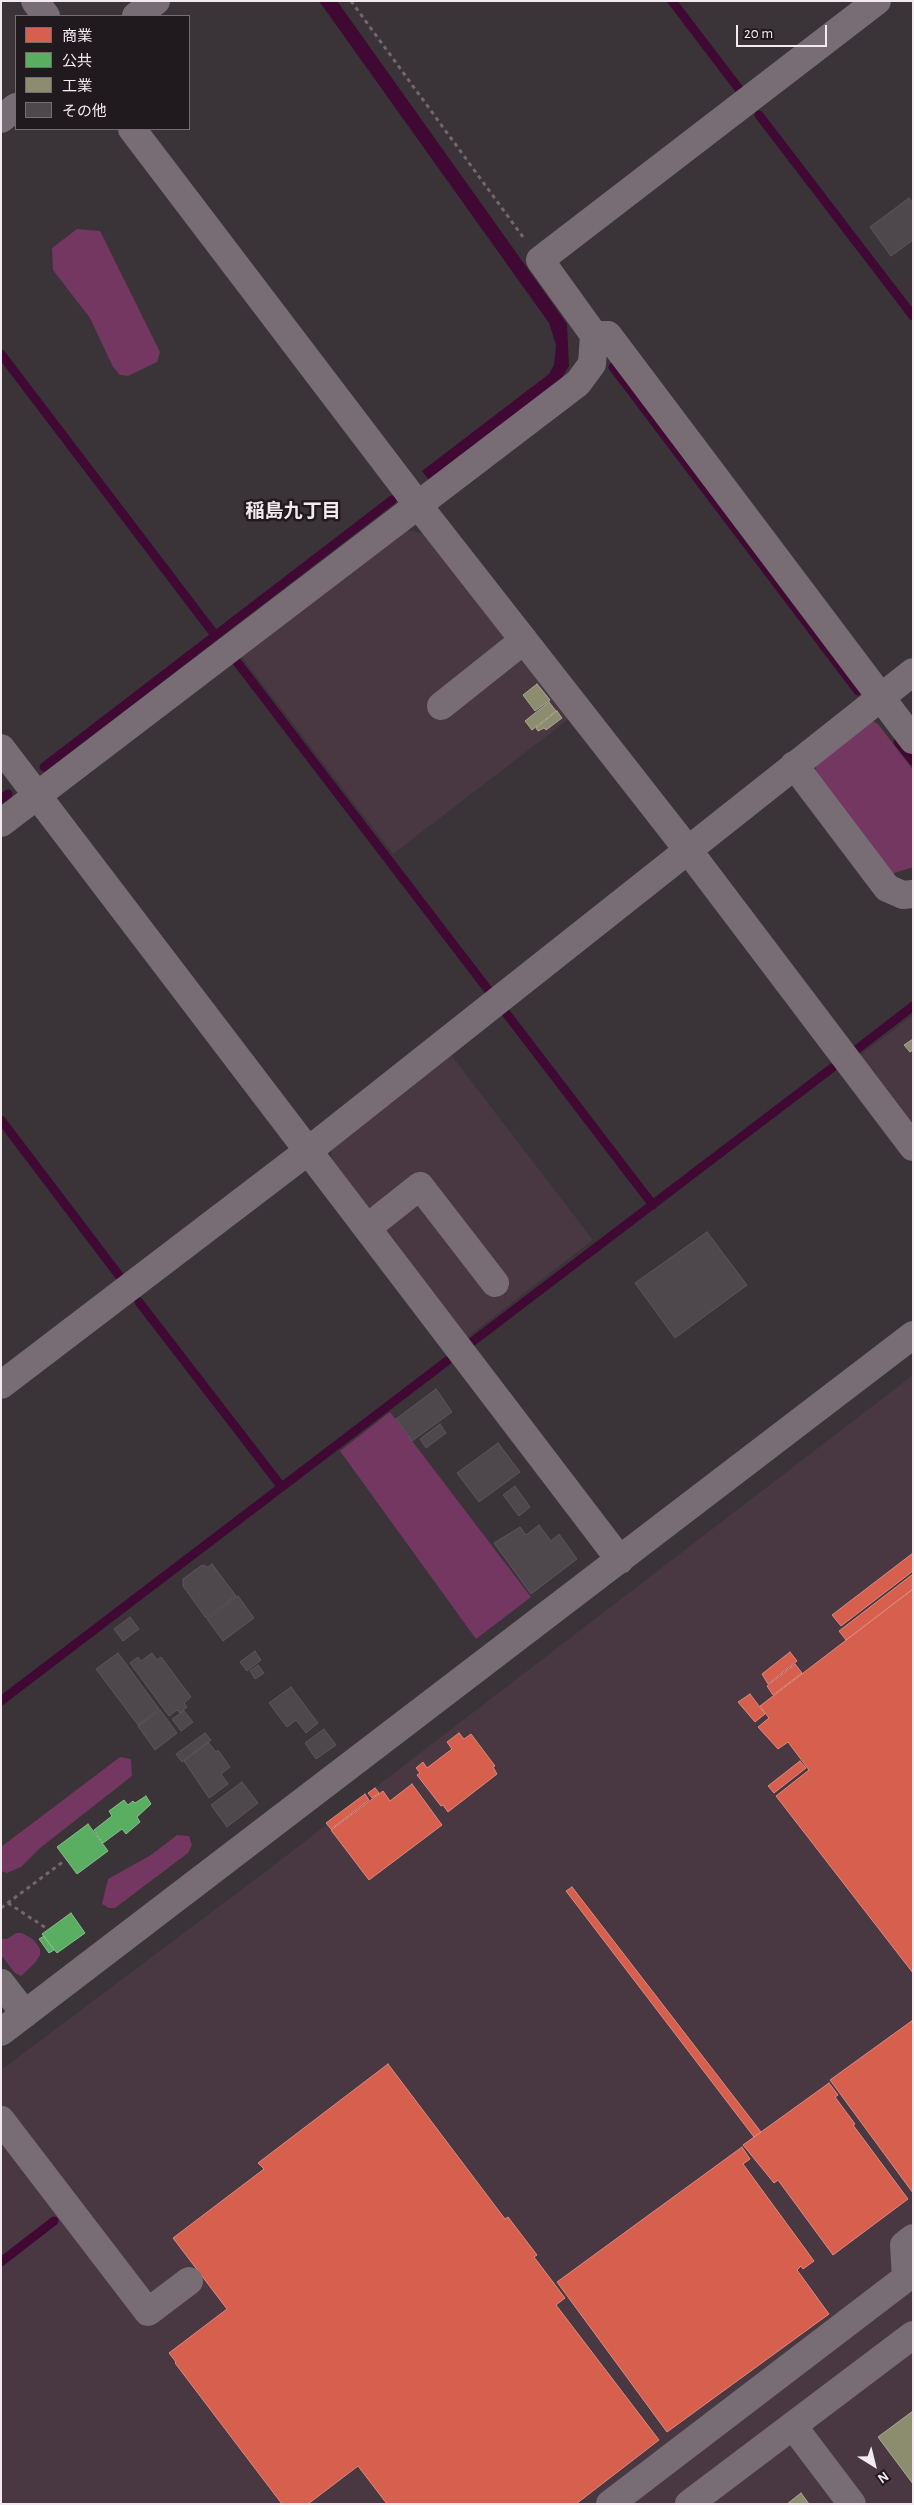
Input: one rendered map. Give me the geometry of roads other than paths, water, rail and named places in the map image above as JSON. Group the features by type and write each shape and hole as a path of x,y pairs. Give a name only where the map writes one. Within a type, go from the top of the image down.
{"street":[{"path":"35,1 45,15"},
{"path":"137,15 156,1"},
{"path":"1,823 578,383 592,364 594,335 540,260 877,1"},
{"path":"1,119 15,108"},
{"path":"133,130 418,505 688,850 913,1147"},
{"path":"594,335 608,335 913,740"},
{"path":"441,706 524,640"},
{"path":"1,1385 308,1151 913,672"},
{"path":"1,748 620,1560"},
{"path":"794,766 887,888 903,895 913,894"},
{"path":"367,1228 420,1186 495,1283"},
{"path":"1,2032 913,1335"},
{"path":"1,1983 25,2014"},
{"path":"1,2120 148,2312 189,2280"},
{"path":"610,2504 906,2278 904,2245 913,2238"},
{"path":"689,2504 913,2335"},
{"path":"792,2426 852,2504"}],"waterway":[{"path":"672,1 739,89"},
{"path":"759,115 913,316"},
{"path":"1,354 215,635"},
{"path":"613,367 858,691"},
{"path":"44,767 392,500"},
{"path":"237,662 489,991"},
{"path":"898,742 913,761"},
{"path":"1,799 8,794"},
{"path":"856,1050 913,1006"},
{"path":"506,1013 653,1205"},
{"path":"472,1342 832,1068"},
{"path":"1,1120 121,1278"},
{"path":"139,1302 281,1486"},
{"path":"1,1701 447,1361"},
{"path":"1,2262 54,2221"}],"district":[{"name":"稲島九丁目","path":"293,511"}]}
